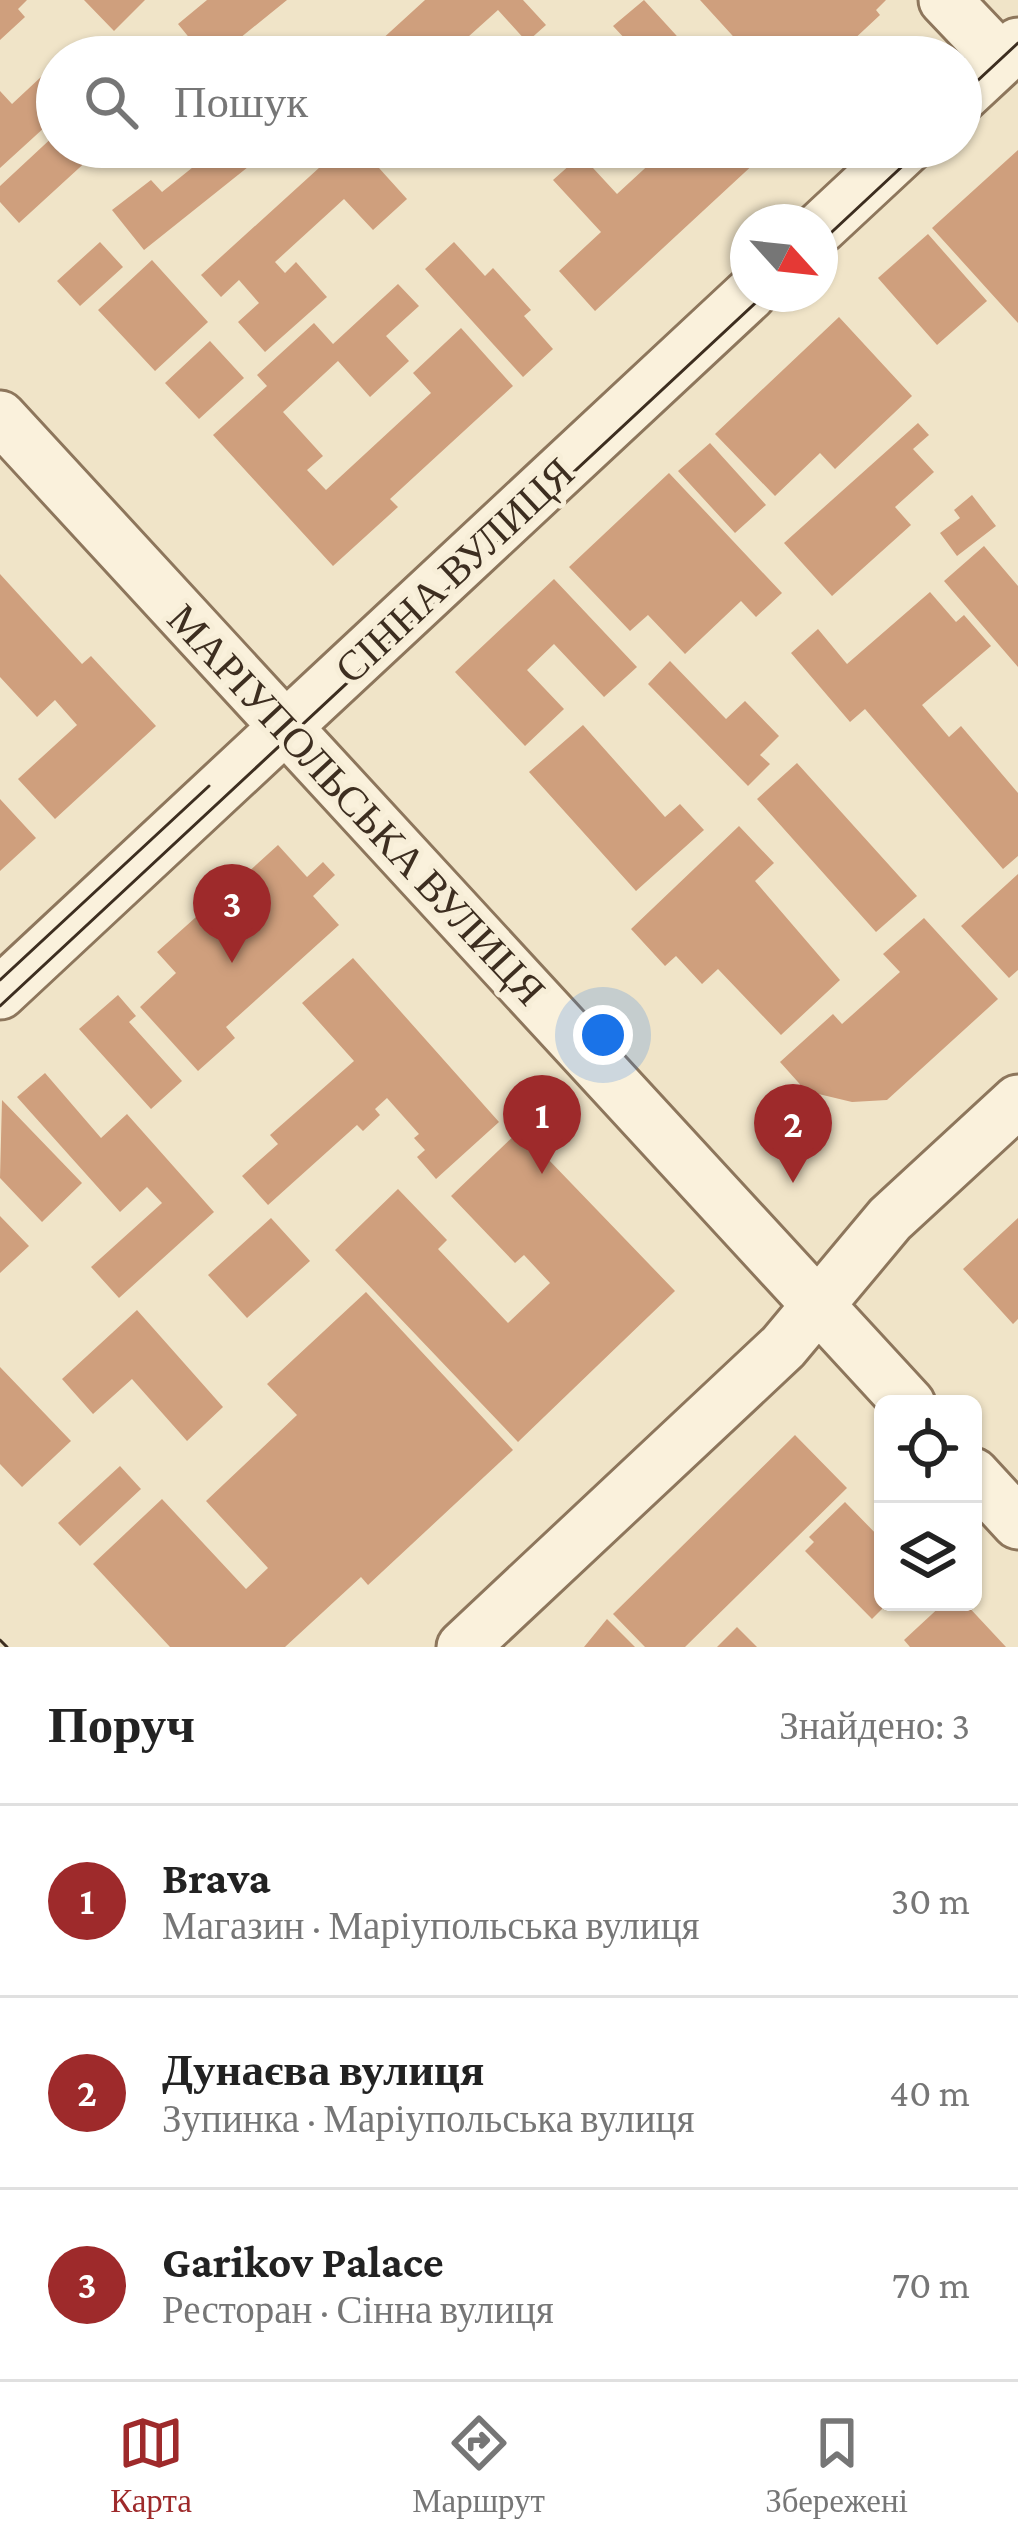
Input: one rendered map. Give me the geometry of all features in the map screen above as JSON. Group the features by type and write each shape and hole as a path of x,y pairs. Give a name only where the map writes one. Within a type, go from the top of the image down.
{"street":[{"path":"945,0 1010,51 982,77"},
{"path":"838,211 884,168"},
{"name":"СІННА ВУЛИЦЯ","path":"0,993 731,312"},
{"name":"МАРІУПОЛЬСЬКА ВУЛИЦЯ","path":"0,417 901,1395"},
{"path":"463,1647 783,1347 890,1220 1018,1101"},
{"path":"982,1484 1018,1523"}],"building":[{"path":"0,0 27,0 18,9 25,17 0,40"},
{"path":"84,0 145,0 114,31"},
{"path":"207,0 287,0 243,36 188,36 178,24"},
{"path":"425,0 523,0 546,25 534,36 522,36 498,10 469,36 386,36"},
{"path":"644,0 677,36 622,36 613,26"},
{"path":"700,0 886,0 876,10 880,15 858,36 733,36"},
{"path":"36,82 36,135 0,168 0,91 12,104"},
{"path":"1018,150 1018,323 932,228"},
{"path":"36,153 36,168 79,168 19,223 0,202 0,186"},
{"path":"192,168 247,168 144,250 112,210 151,180 162,192"},
{"path":"319,168 379,168 407,199 373,230 344,199 275,262 285,273 296,262 327,297 265,352 238,322 259,303 239,280 221,297 201,275"},
{"path":"566,168 593,168 617,194 645,168 749,168 595,311 559,271 601,232 553,180"},
{"path":"928,234 987,301 937,345 878,278"},
{"path":"100,242 123,267 80,306 57,281"},
{"path":"454,242 485,276 493,268 531,310 524,316 553,349 523,377 425,269"},
{"path":"152,260 208,322 155,371 98,310"},
{"path":"398,284 419,306 386,336 409,361 370,397 338,361 283,412 323,456 307,470 326,490 431,393 413,373 461,328 513,386 390,499 398,507 333,566 213,435 267,386 257,375 314,323 333,344"},
{"path":"839,317 912,396 835,469 820,453 775,496 715,434"},
{"path":"210,341 244,378 199,419 165,383"},
{"path":"918,423 929,435 913,449 934,472 895,507 911,525 832,596 784,543"},
{"path":"710,443 766,505 735,533 678,471"},
{"path":"669,473 782,593 756,617 741,601 685,654 648,615 630,631 569,567"},
{"path":"972,495 996,526 957,556 940,533 960,518 954,510"},
{"path":"984,546 1018,586 1018,667 944,581"},
{"path":"0,574 82,664 91,656 156,726 55,819 18,779 77,725 55,700 37,717 0,677"},
{"path":"554,579 637,667 604,697 554,644 527,670 564,709 525,746 455,672"},
{"path":"930,592 956,622 964,615 991,646 922,705 949,737 961,726 1018,793 1018,856 1003,869 865,709 850,722 791,653 818,629 847,664"},
{"path":"670,661 726,719 745,701 779,736 760,755 770,764 748,786 648,684"},
{"path":"583,725 665,817 680,804 704,830 636,891 529,772"},
{"path":"797,763 917,896 876,932 757,799"},
{"path":"0,799 36,838 0,871"},
{"path":"739,826 774,863 755,881 840,980 781,1035 718,969 702,984 676,956 665,966 631,929"},
{"path":"278,845 307,877 323,862 335,875 313,896 339,925 226,1027 235,1038 198,1071 140,1007 176,973 157,952 205,909 224,930 240,915 222,896"},
{"path":"1018,874 1018,970 1009,978 961,926"},
{"path":"924,918 998,999 887,1100 852,1102 806,1091 780,1062 833,1014 842,1024 900,972 883,954"},
{"path":"353,958 499,1122 436,1179 417,1157 425,1150 414,1138 419,1134 387,1098 375,1109 380,1115 363,1131 357,1125 268,1205 242,1176 278,1144 270,1135 354,1061 302,1003"},
{"path":"118,995 136,1016 129,1022 182,1081 151,1109 79,1029"},
{"path":"45,1073 101,1138 127,1114 214,1212 119,1298 91,1267 162,1203 147,1187 120,1212 17,1097"},
{"path":"2,1100 82,1183 42,1222 0,1178"},
{"path":"520,1130 675,1291 518,1442 335,1250 398,1189 447,1240 438,1249 508,1323 550,1283 524,1255 515,1263 451,1196"},
{"path":"0,1216 29,1246 0,1273"},
{"path":"271,1218 310,1261 247,1318 208,1275"},
{"path":"1018,1218 1018,1319 1013,1324 963,1269"},
{"path":"366,1292 513,1450 368,1585 361,1577 285,1647 170,1647 93,1564 162,1499 246,1589 268,1568 206,1501 297,1415 267,1384"},
{"path":"137,1310 223,1407 187,1441 132,1379 93,1414 62,1379"},
{"path":"0,1367 71,1441 22,1487 0,1464"},
{"path":"795,1435 847,1488 685,1647 645,1647 613,1614"},
{"path":"120,1466 141,1489 80,1546 58,1523"},
{"path":"845,1502 874,1532 874,1611 880,1611 872,1619 805,1551 814,1542 809,1537"},
{"path":"935,1611 972,1611 1006,1647 910,1647 904,1640"},
{"path":"607,1619 635,1647 584,1647"},
{"path":"737,1627 757,1647 717,1647"}],"tram line":[{"path":"982,76 1018,43"},
{"path":"838,226 900,168"},
{"path":"0,1006 746,312"},
{"path":"0,980 209,786"},
{"path":"0,1640 7,1647"}],"place":[{"name":"Garikov Palace","path":"232,963"},
{"name":"Brava","path":"542,1174"},
{"name":"Дунаєва вулиця","path":"793,1183"}]}
